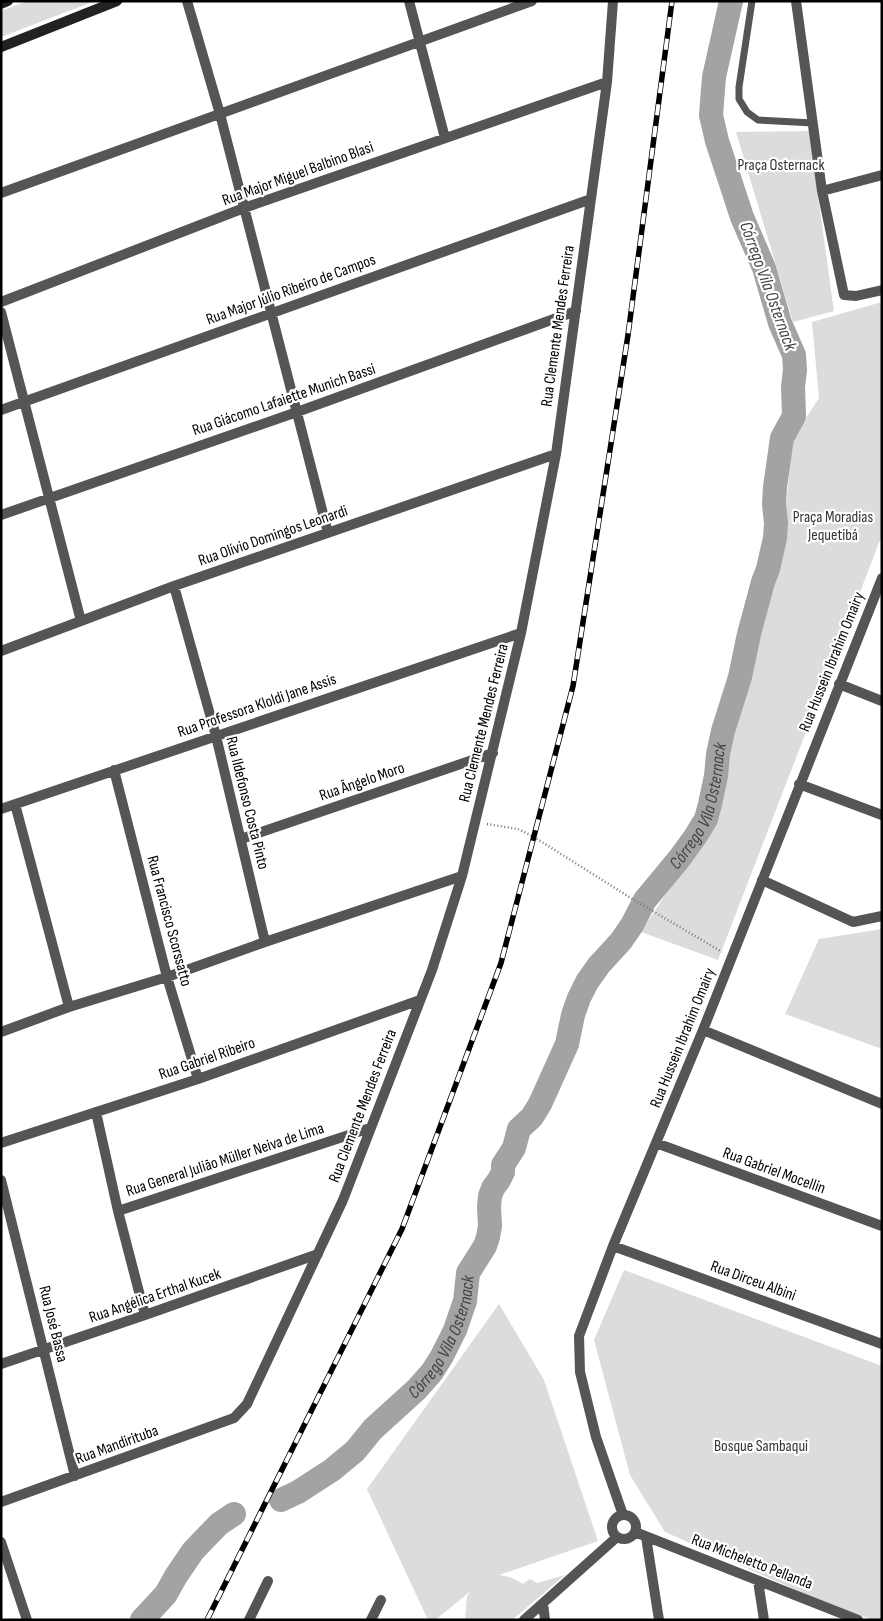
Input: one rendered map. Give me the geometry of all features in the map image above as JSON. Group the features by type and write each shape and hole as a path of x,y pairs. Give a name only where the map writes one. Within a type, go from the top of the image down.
{"main road":[{"path":"1,4 8,1"},
{"path":"1,47 117,1"}],"street":[{"path":"187,1 220,114 328,533"},
{"path":"410,1 445,138"},
{"path":"1,193 532,1"},
{"name":"Rua Clemente Mendes Ferreira","path":"241,1412 247,1404 343,1200 432,970 462,876 522,633 556,454 607,82 614,1"},
{"path":"796,1 822,191 844,295 856,296 882,290"},
{"name":"Rua Major Miguel Balbino Blasi","path":"1,302 244,208 607,82"},
{"path":"822,191 882,175"},
{"name":"Rua Major Júlio Ribeiro de Campos","path":"1,410 591,199"},
{"name":"Rua Giácomo Lafaiette Munich Bassi","path":"1,515 297,412 576,311"},
{"path":"1,312 81,621"},
{"name":"Rua Olívio Domingos Leonardi","path":"1,651 174,586 556,454"},
{"name":"Rua Hussein Ibrahim Omairy","path":"623,1515 596,1437 580,1372 579,1336 613,1246 703,1030 881,580"},
{"name":"Rua Ildefonso Costa Pinto","path":"174,586 216,736 265,942"},
{"name":"Rua Professora Kloldi Jane Assis","path":"1,809 522,633"},
{"path":"839,684 882,701"},
{"name":"Rua Ângelo Moro","path":"241,839 493,753"},
{"name":"Rua Francisco Scorssatto","path":"114,770 166,977 198,1079"},
{"path":"800,784 882,815"},
{"path":"15,804 69,1007"},
{"path":"1,1032 69,1007 166,977 462,876"},
{"path":"762,880 854,922 882,916"},
{"name":"Rua Gabriel Ribeiro","path":"1,1143 198,1079 420,1000"},
{"path":"703,1030 882,1104"},
{"path":"96,1112 118,1211 145,1316"},
{"name":"Rua General Julião Müller Neiva de Lima","path":"118,1211 370,1128"},
{"name":"Rua Gabriel Mocellin","path":"656,1143 882,1226"},
{"name":"Rua José Bassa","path":"1,1180 75,1476"},
{"name":"Rua Dirceu Albini","path":"613,1246 882,1344"},
{"name":"Rua Angélica Erthal Kucek","path":"1,1364 145,1316 318,1254"},
{"name":"Rua Mandirituba","path":"1,1502 234,1418 241,1412"},
{"path":"627,1515 636,1524 635,1532 630,1538 617,1537 612,1531 612,1526 616,1519 627,1515"},
{"name":"Rua Micheletto Pellanda","path":"635,1532 858,1620"},
{"path":"524,1620 617,1537"},
{"path":"646,1537 659,1620"},
{"path":"1,1542 27,1620"},
{"path":"758,1580 764,1620"},
{"path":"249,1620 268,1581"},
{"path":"371,1620 381,1600"},
{"path":"543,1604 545,1620"}],"lane":[{"path":"752,1 739,87 739,99 747,112 758,120 813,123"}],"path":[{"path":"476,822 518,829 534,836 634,900 731,957"}],"green space":[{"path":"27,1 95,1 1,37 1,11"},
{"name":"Praça Osternack","path":"809,131 834,311 793,322 736,132"},
{"name":"Praça Moradias Jequetibá","path":"882,302 882,535 718,960 641,932 713,822 733,726 782,544 793,438 819,398 812,322"},
{"path":"882,929 882,1049 785,1014 819,939"},
{"name":"Bosque Sambaqui","path":"624,1270 882,1366 882,1620 875,1620 842,1610 665,1532 630,1475 594,1340"},
{"path":"499,1304 544,1380 598,1541 499,1575 510,1577 523,1584 530,1579 537,1583 565,1575 512,1620 465,1620 467,1596 471,1591 435,1620 428,1620 367,1489"}],"waterway":[{"name":"Córrego Vila Osternack","path":"281,1500 298,1492 332,1470 355,1451 373,1429 417,1389 432,1372 442,1356 455,1330 465,1301 468,1273 485,1246 488,1237 490,1196 493,1188 503,1172 503,1165 514,1148 519,1129 532,1117 540,1104 567,1044 573,1015 579,998 599,965 621,941 632,925 645,900 679,859 706,819 716,776 723,731 740,677 749,634 775,538 775,487 782,438 794,416 794,355 780,323 764,268 742,217 717,141 711,115 714,77 731,1"},
{"name":"Córrego Vila Osternack","path":"142,1620 166,1594 193,1551 219,1524 234,1514"}],"railway":[{"path":"207,1620 402,1229 501,963 573,686 628,335 672,1"}]}
